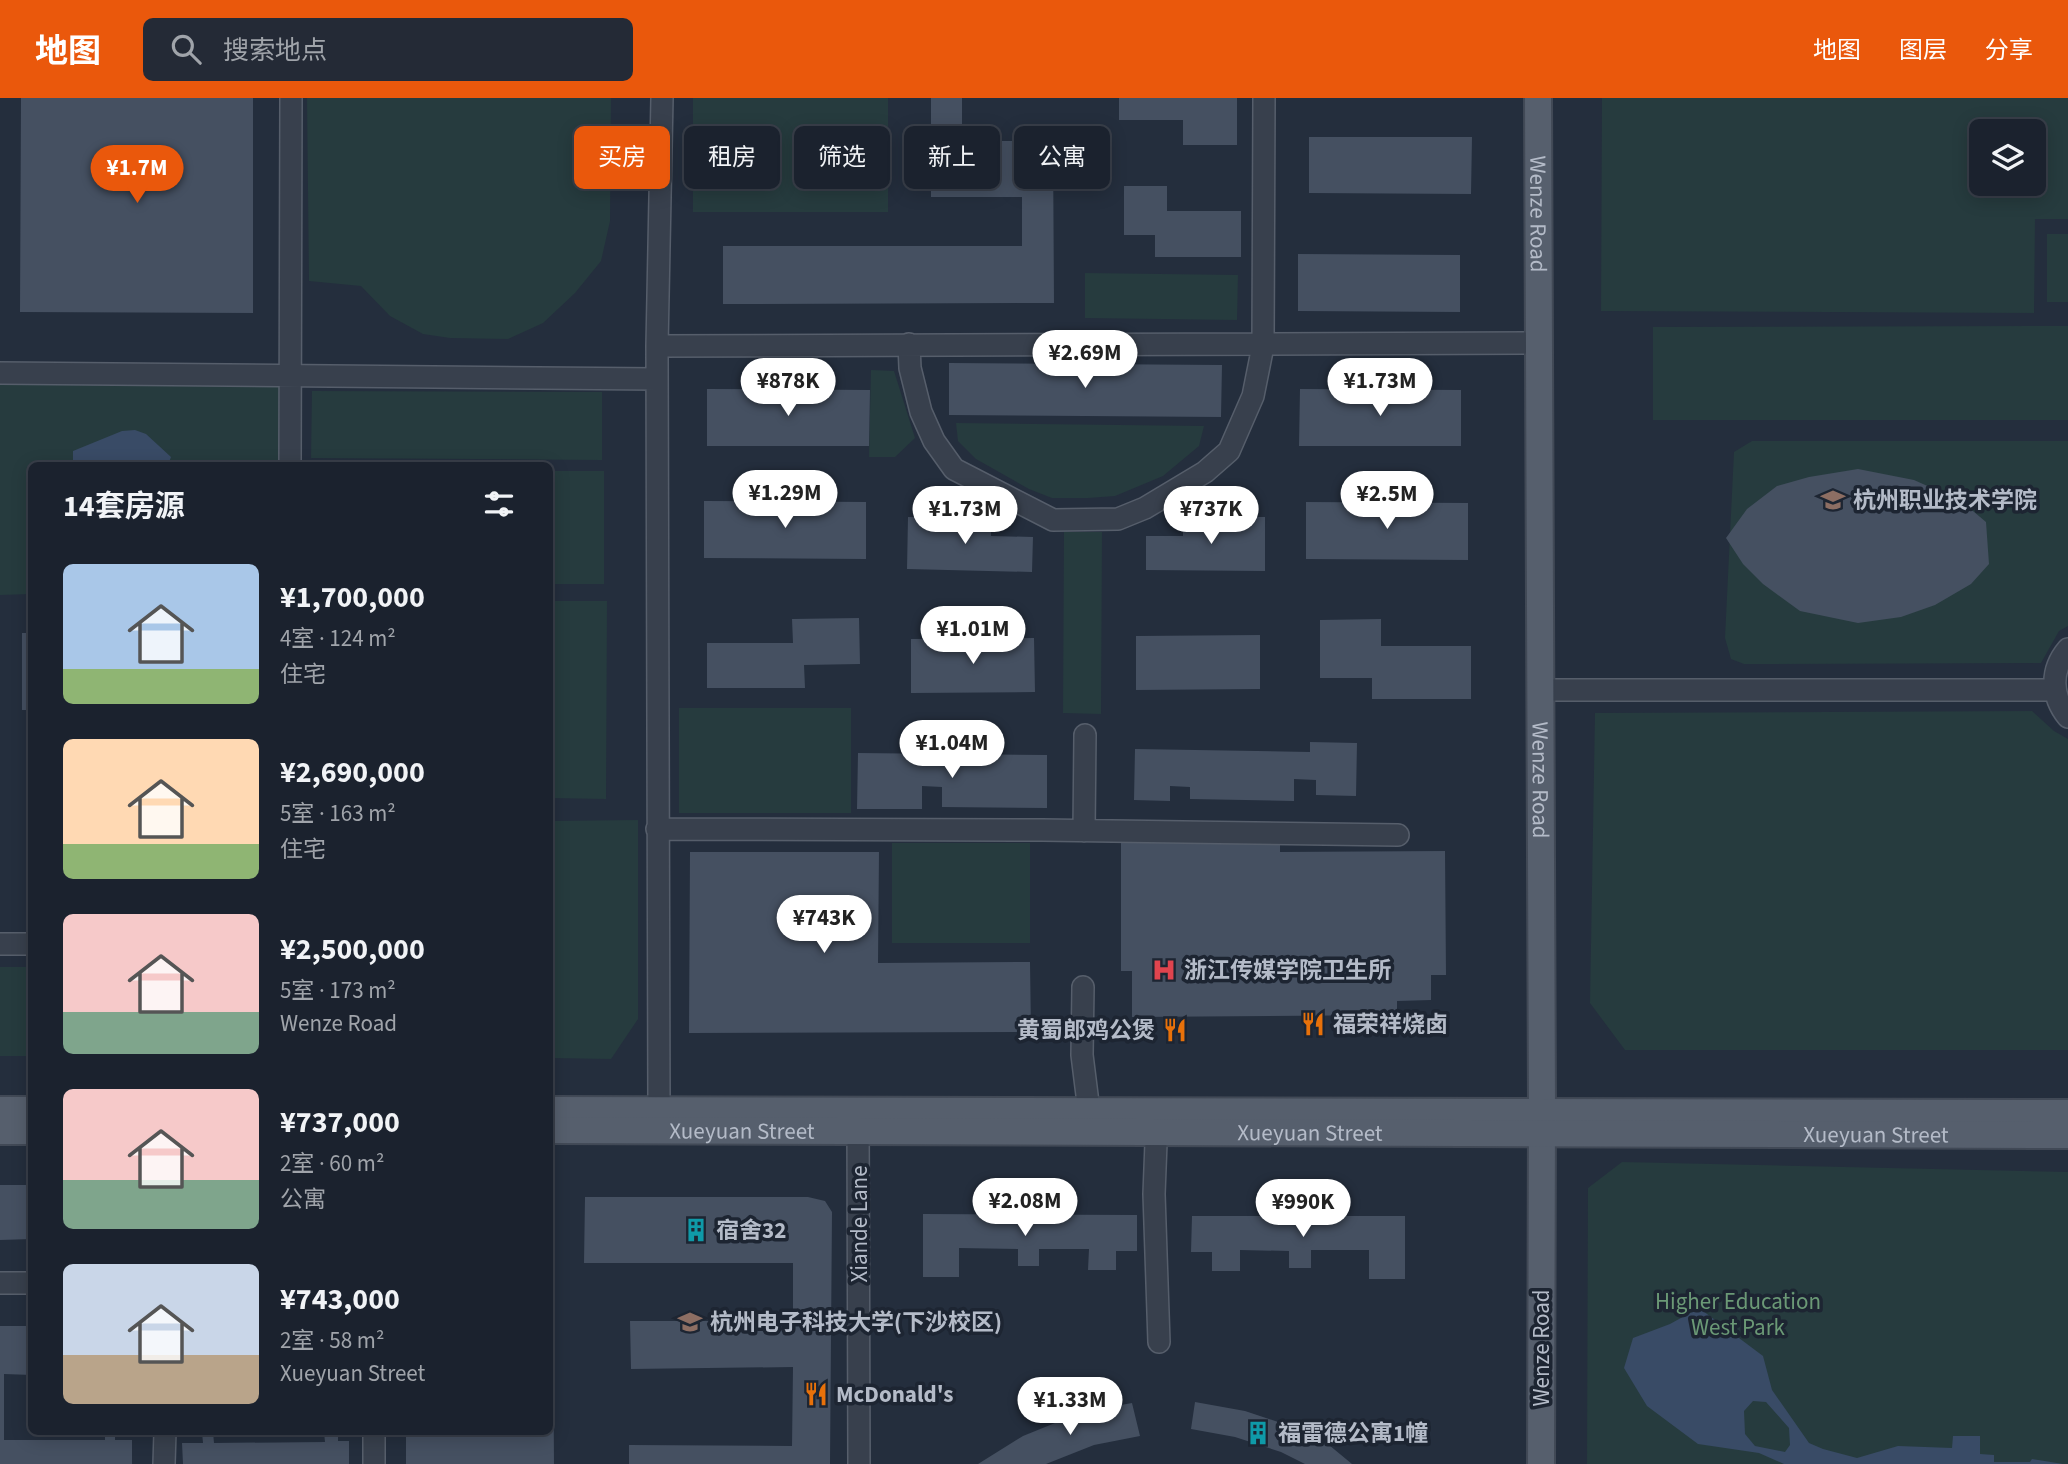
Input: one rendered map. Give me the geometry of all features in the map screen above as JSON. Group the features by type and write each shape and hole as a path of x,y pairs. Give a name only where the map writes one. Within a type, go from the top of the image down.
{"main road":[{"name":"Wenze Road","path":"1538,98 1541,1464"},
{"path":"0,1110 28,1110"},
{"name":"Xueyuan Street","path":"553,1110 659,1111 858,1120 1542,1123 2068,1135"},
{"name":"Xueyuan Street","path":"553,1130 1089,1111 1157,1121"},
{"name":"Xueyuan Street","path":"1542,1123 2068,1113"},
{"path":"0,1131 28,1131"}],"street":[{"path":"290,462 291,98"},
{"path":"659,1111 657,346 662,98"},
{"path":"909,344 910,368 921,412 934,441 954,469 1053,520 1118,519 1145,508 1205,472 1229,452 1253,396 1263,346 1264,98"},
{"path":"657,346 1539,343"},
{"path":"0,373 657,379"},
{"path":"2068,649 2055,673 2054,690 2060,708 2068,717"},
{"path":"1541,690 2054,690"},
{"path":"1084,831 1085,735"},
{"path":"657,829 1398,835"},
{"path":"0,944 28,944"},
{"path":"1083,987 1082,1055 1089,1111"},
{"name":"Xiande Lane","path":"858,1120 859,1464"},
{"path":"1157,1121 1154,1194 1159,1342"},
{"path":"0,1283 28,1283"},
{"path":"164,1464 165,1435"},
{"path":"374,1435 374,1464"}],"green space":[{"path":"307,98 611,98 611,126 574,126 574,189 610,189 610,221 601,261 575,293 543,323 508,339 450,338 423,334 390,316 361,286 309,281"},
{"path":"693,98 888,98 888,126 794,126 794,189 888,189 888,212 693,212 693,189 780,189 780,126 693,126"},
{"path":"1602,98 2068,98 2068,219 2035,219 2034,313 1601,311"},
{"path":"2047,234 2068,234 2068,302 2047,302"},
{"path":"1085,273 1238,275 1237,320 1085,318"},
{"path":"2068,326 2068,420 1653,420 1653,327"},
{"path":"871,370 894,371 915,438 895,457 869,457"},
{"path":"0,373 290,375 290,462 28,462 28,594 0,595"},
{"path":"312,391 602,392 602,460 311,458"},
{"path":"956,423 1204,426 1199,446 1163,476 1115,496 1052,498 1029,489 976,459 958,441"},
{"path":"1752,441 2068,441 2068,626 2059,631 2041,663 1744,664 1731,659 1725,638 1734,452"},
{"path":"553,471 604,471 604,584 553,584"},
{"path":"1064,532 1102,532 1101,714 1063,713"},
{"path":"553,601 607,601 606,799 553,798"},
{"path":"679,708 851,708 851,813 679,813"},
{"path":"2032,711 2054,731 2068,739 2068,1050 1625,1050 1590,1003 1595,713"},
{"path":"638,820 638,1019 611,1059 553,1058 553,821"},
{"path":"892,843 1030,843 1030,943 892,943"},
{"path":"0,967 28,967 28,1056 0,1056"},
{"name":"Higher Education West Park","path":"1622,1162 2068,1172 2068,1464 1587,1464 1588,1188"}],"water":[{"path":"135,430 146,434 171,457 169,462 73,462 73,451 122,431"},
{"path":"1699,1308 1763,1356 1772,1390 1809,1443 1823,1449 1857,1458 1898,1446 1952,1448 1953,1436 1980,1436 1980,1454 1994,1455 1994,1462 2030,1462 2032,1459 2063,1464 1784,1464 1759,1453 1698,1444 1647,1406 1624,1368 1633,1338 1670,1324","holes":["1753,1401 1766,1402 1789,1428 1790,1445 1785,1452 1755,1446 1745,1434 1744,1411"]}],"building":[{"path":"21,98 253,98 253,313 20,312"},
{"path":"931,98 962,98 962,126 931,126"},
{"path":"1119,98 1237,98 1237,145 1183,145 1183,120 1119,120"},
{"path":"1309,137 1472,137 1471,194 1309,193"},
{"path":"1000,141 1014,141 1014,189 1053,189 1054,303 723,304 723,246 1022,246 1022,197 931,197 931,189 1000,189"},
{"path":"1124,186 1167,186 1167,211 1241,211 1241,257 1155,257 1155,235 1124,235"},
{"path":"1298,254 1460,255 1460,312 1298,311"},
{"path":"949,363 1222,365 1221,417 949,415"},
{"path":"707,389 870,390 869,446 707,446"},
{"path":"1300,389 1461,390 1461,446 1299,446"},
{"path":"1858,469 1914,480 1961,501 1986,522 1989,564 1971,584 1935,605 1901,617 1858,623 1800,611 1763,584 1743,564 1726,538 1747,509 1777,486 1809,477"},
{"path":"704,501 866,502 866,559 704,558"},
{"path":"1306,502 1468,503 1468,560 1306,559"},
{"path":"908,517 991,518 991,536 1033,537 1032,572 907,569"},
{"path":"1183,517 1265,517 1265,571 1146,570 1146,536 1183,536"},
{"path":"859,618 860,664 804,665 805,688 707,688 707,643 793,643 792,619"},
{"path":"1381,619 1381,646 1471,646 1471,699 1372,699 1372,678 1320,678 1320,620"},
{"path":"22,633 28,633 28,710 22,710"},
{"path":"1260,635 1260,689 1136,690 1136,636"},
{"path":"1034,638 1035,692 911,693 911,639"},
{"path":"1310,742 1357,743 1356,796 1316,795 1316,780 1294,779 1294,801 1190,799 1190,787 1170,786 1170,801 1134,800 1135,749 1310,752"},
{"path":"858,753 1047,755 1047,808 942,807 942,787 922,786 922,809 857,809"},
{"path":"1121,839 1280,840 1280,852 1445,851 1446,975 1431,975 1431,1000 1397,1001 1397,1015 1132,1017 1132,971 1121,971"},
{"path":"690,852 879,852 878,963 1030,962 1031,1032 689,1033"},
{"path":"0,1185 28,1185 28,1239 0,1240"},
{"path":"585,1197 808,1197 825,1201 832,1212 830,1464 629,1464 629,1445 792,1446 793,1367 631,1369 630,1321 793,1321 793,1263 584,1263"},
{"path":"923,1214 1137,1215 1137,1251 1116,1251 1116,1270 1088,1270 1089,1249 1039,1249 1039,1266 1018,1266 1018,1249 959,1248 959,1277 923,1277"},
{"path":"1192,1216 1405,1216 1405,1279 1369,1279 1369,1250 1311,1250 1311,1268 1289,1268 1289,1251 1240,1250 1240,1271 1212,1271 1212,1252 1191,1252"},
{"path":"553,1322 554,1464 406,1464 406,1435 553,1435"},
{"path":"0,1326 28,1326 28,1375 4,1374 4,1440 105,1440 105,1435 115,1435 115,1440 132,1440 132,1464 0,1464"},
{"name":"福雷德公寓1幢","path":"1195,1402 1245,1411 1287,1425 1329,1445 1352,1464 1305,1464 1281,1452 1235,1437 1191,1429"},
{"path":"1132,1403 1140,1436 1094,1445 1046,1464 978,1464 1023,1436 1082,1412"},
{"path":"202,1435 213,1435 214,1443 325,1442 324,1435 338,1435 338,1441 349,1441 349,1464 183,1464 182,1443 203,1443"}],"place":[{"name":"杭州职业技术学院","path":"1833,500"},
{"name":"浙江传媒学院卫生所","path":"1164,970"},
{"name":"福荣祥烧卤","path":"1313,1024"},
{"name":"黄蜀郎鸡公煲","path":"1175,1030"},
{"name":"宿舍32","path":"696,1230"},
{"name":"杭州电子科技大学(下沙校区)","path":"690,1322"},
{"name":"McDonald's","path":"816,1394"},
{"name":"福雷德公寓1幢","path":"1258,1433"}]}
